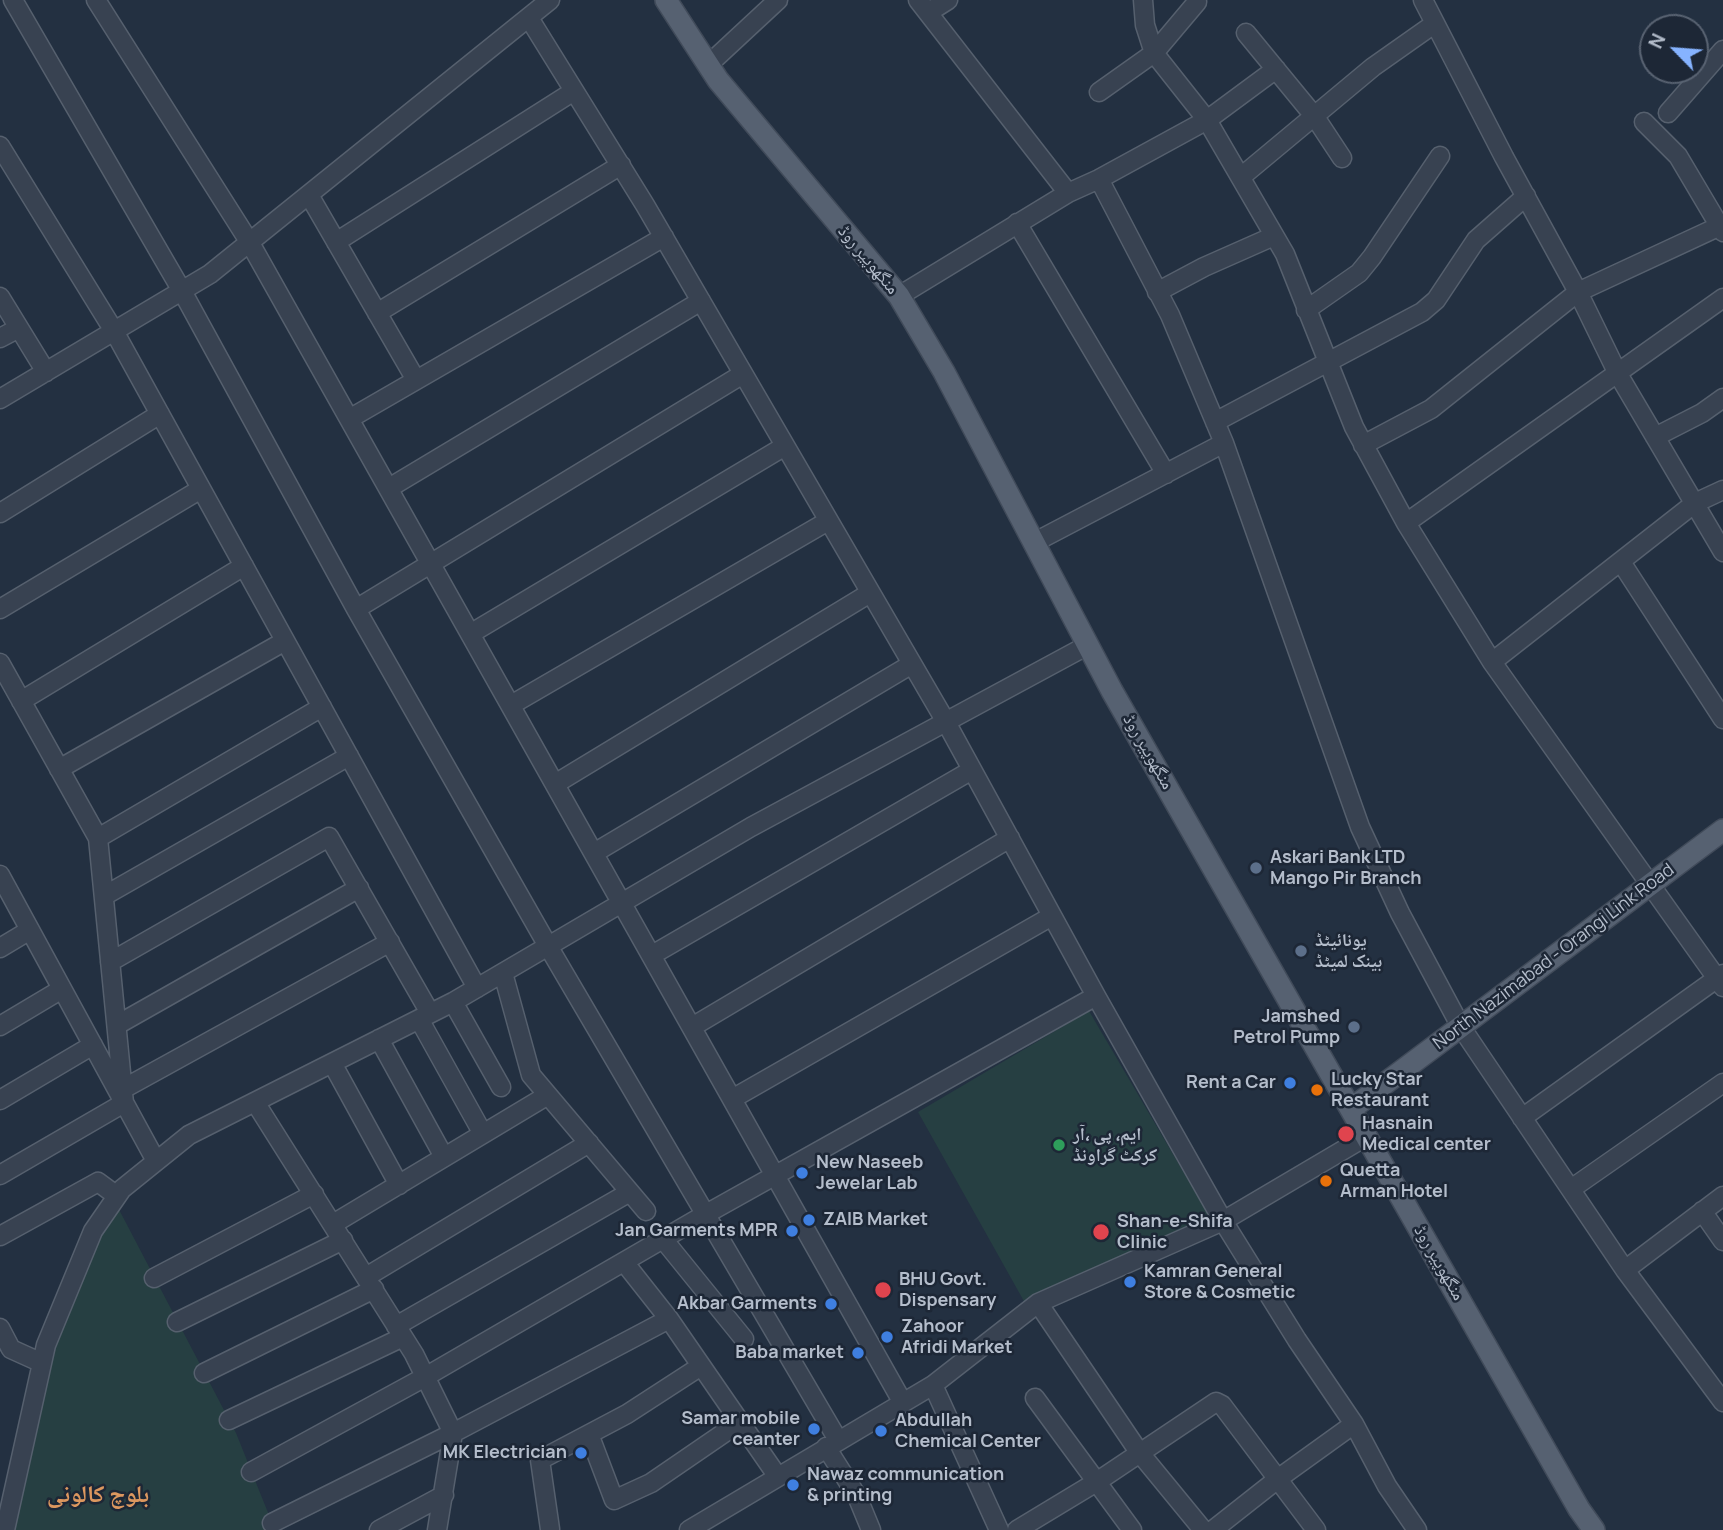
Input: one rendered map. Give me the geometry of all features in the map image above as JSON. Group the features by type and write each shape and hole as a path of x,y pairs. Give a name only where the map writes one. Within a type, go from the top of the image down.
{"main road":[{"name":"منگھوپیر روڈ","path":"666,0 718,80 899,296 944,372 1088,645 1572,1497 1594,1530"},
{"name":"North Nazimabad - Orangi Link Road","path":"1352,1109 1723,830"}],"street":[{"path":"96,0 250,243 903,1403"},
{"path":"0,399 210,274 550,0"},
{"path":"708,65 778,0"},
{"path":"948,0 923,6 1068,193"},
{"path":"1143,0 1145,25 1154,53 1207,120 1285,254 1363,445 1406,523 1492,662 1650,885 1721,980 1522,1118"},
{"path":"1423,0 1578,292 1618,374 1723,552"},
{"path":"1099,92 1154,53 1197,2"},
{"path":"11,3 182,291 356,609 548,946 706,1214 832,1444 871,1530"},
{"path":"529,18 664,237 946,722 1223,1222 1297,1340 1354,1424 1387,1486 1417,1530"},
{"path":"1241,177 1373,67 1434,24"},
{"path":"1247,33 1315,117 1342,158"},
{"path":"1668,113 1723,50"},
{"path":"899,296 1068,193 1207,120 1276,69"},
{"path":"336,242 574,91"},
{"path":"1363,445 1431,409 1578,292 1722,229 1678,156 1644,122"},
{"path":"0,146 114,331 477,988"},
{"path":"1306,310 1359,273 1440,156"},
{"path":"377,313 621,165"},
{"path":"1099,179 1170,315 1224,443 1360,827 1400,913 1461,1027 1522,1118 1625,1270 1720,1389"},
{"path":"309,195 416,380"},
{"path":"1215,422 1422,312 1436,300 1476,240 1527,196"},
{"path":"1017,223 1166,474"},
{"path":"1157,292 1204,267 1274,236"},
{"path":"349,419 664,237"},
{"path":"0,297 46,372"},
{"path":"1406,523 1723,298"},
{"path":"388,488 701,301"},
{"path":"0,338 19,328"},
{"path":"356,609 743,374"},
{"path":"1655,437 1702,414 1723,398"},
{"path":"0,513 160,414"},
{"path":"1034,542 1224,443"},
{"path":"470,634 785,446"},
{"path":"0,609 201,489"},
{"path":"1492,662 1695,503 1723,490"},
{"path":"511,705 828,521"},
{"path":"1621,562 1723,719"},
{"path":"21,701 244,566"},
{"path":"555,784 870,593"},
{"path":"59,769 285,641"},
{"path":"4,1527 9,1476 46,1345 93,1231 122,1188 189,1135 453,1002 751,827 1088,645"},
{"path":"0,663 98,838 124,1096"},
{"path":"594,853 912,664"},
{"path":"98,838 322,708"},
{"path":"104,896 349,756"},
{"path":"652,955 972,769"},
{"path":"110,962 329,836 390,942 483,1134"},
{"path":"692,1027 1010,838"},
{"path":"1,879 124,1096 156,1161"},
{"path":"117,1025 359,888"},
{"path":"732,1099 1052,916"},
{"path":"0,948 30,930"},
{"path":"0,1175 124,1096 390,942"},
{"path":"503,973 531,1075 646,1211"},
{"path":"0,1026 62,989"},
{"path":"251,1472 425,1377 706,1214 1096,996"},
{"path":"453,1002 501,1087"},
{"path":"379,1039 444,1157"},
{"path":"0,1100 93,1045"},
{"path":"332,1063 399,1185"},
{"path":"1571,1189 1723,1083"},
{"path":"333,1224 548,1095"},
{"path":"254,1102 400,1331 453,1433 437,1530"},
{"path":"689,1530 933,1385 1038,1303 1223,1222 1367,1136"},
{"path":"204,1373 370,1283 589,1143"},
{"path":"0,1236 98,1182 117,1196"},
{"path":"229,1420 400,1331 630,1192"},
{"path":"154,1278 314,1194"},
{"path":"1625,1270 1723,1196"},
{"path":"1702,1211 1723,1241"},
{"path":"663,1239 744,1339"},
{"path":"177,1322 343,1240"},
{"path":"624,1262 668,1319 778,1477"},
{"path":"1038,1303 1139,1452 1203,1530"},
{"path":"272,1523 453,1433 668,1319"},
{"path":"0,1328 11,1349 42,1363"},
{"path":"550,1529 540,1460 638,1408 701,1366"},
{"path":"933,1385 999,1530"},
{"path":"1035,1398 1132,1530"},
{"path":"1017,1530 1098,1481 1212,1403 1219,1403 1317,1530"},
{"path":"589,1434 614,1500 651,1483 740,1422"},
{"path":"1213,1530 1354,1424"},
{"path":"379,1530 443,1495"}],"green space":[{"path":"1089,1011 1211,1219 1030,1312 918,1112"},
{"path":"114,1200 236,1433 275,1530 6,1530 46,1345"}],"place":[{"name":"Askari Bank LTD Mango Pir Branch","path":"1256,868"},
{"name":"یونائیٹڈ بینک لمیٹڈ","path":"1301,951"},
{"name":"Jamshed Petrol Pump","path":"1354,1027"},
{"name":"Rent a Car","path":"1290,1083"},
{"name":"Lucky Star Restaurant","path":"1317,1090"},
{"name":"Hasnain Medical center","path":"1346,1134"},
{"name":"ایم، پی ،آر کرکٹ گراونڈ","path":"1059,1145"},
{"name":"New Naseeb Jewelar Lab","path":"802,1173"},
{"name":"Quetta Arman Hotel","path":"1326,1181"},
{"name":"ZAIB Market","path":"809,1220"},
{"name":"Jan Garments MPR","path":"792,1231"},
{"name":"Shan-e-Shifa Clinic","path":"1101,1232"},
{"name":"Kamran General Store & Cosmetic","path":"1130,1282"},
{"name":"BHU Govt. Dispensary","path":"883,1290"},
{"name":"Akbar Garments","path":"831,1304"},
{"name":"Zahoor Afridi Market","path":"887,1337"},
{"name":"Baba market","path":"858,1353"},
{"name":"Samar mobile ceanter","path":"814,1429"},
{"name":"Abdullah Chemical Center","path":"881,1431"},
{"name":"MK Electrician","path":"581,1453"},
{"name":"Nawaz communication & printing","path":"793,1485"}],"district":[{"name":"بلوچ کالونی","path":"98,1495"}]}
